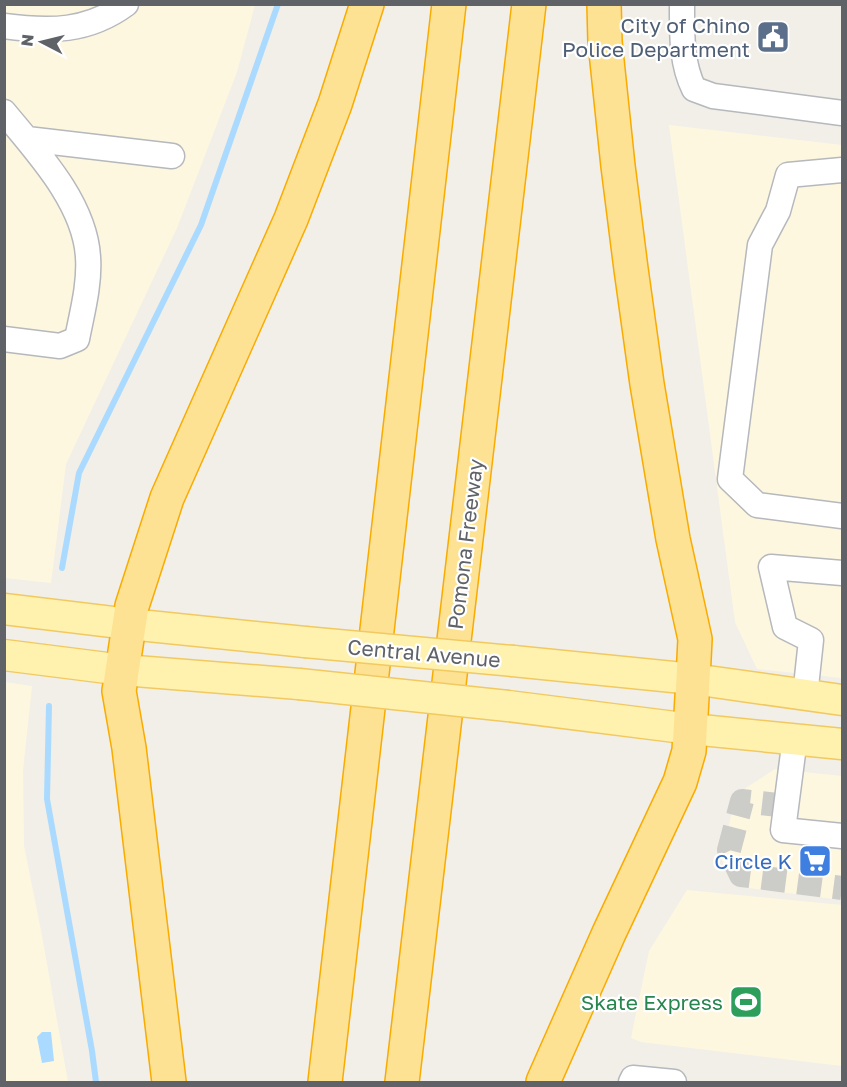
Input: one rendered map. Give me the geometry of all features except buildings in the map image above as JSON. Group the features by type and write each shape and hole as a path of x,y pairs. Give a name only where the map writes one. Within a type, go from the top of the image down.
{"highway":[{"path":"169,1083 132,771 119,695 132,606 167,498 291,219 335,104 367,4"},
{"path":"325,1083 449,4"},
{"name":"Pomona Freeway","path":"402,1083 529,4"},
{"path":"543,1083 604,943 680,782 691,729 695,639 673,539 647,384 625,224 606,54 604,4"}],"main road":[{"name":"Central Avenue","path":"4,609 306,642 693,679 843,700"},
{"name":"Central Avenue","path":"4,655 123,670 299,684 508,706 691,729 843,744"}],"lane":[{"path":"4,26 61,29 90,24 126,4"},
{"path":"682,4 682,38 686,74 694,89 713,96 843,113"},
{"path":"4,112 27,139 69,197 86,237 88,260 84,303 77,339 60,346 4,339"},
{"path":"27,139 172,156"},
{"path":"843,170 788,175 778,211 760,245 730,479 757,505 843,516"},
{"path":"805,696 811,640 784,627 771,567 843,573"},
{"path":"795,738 783,830 843,836"},
{"path":"631,1083 633,1078 674,1083"}],"shaded area":[{"path":"5,5 255,5 237,72 177,228 66,464 51,583 5,578"},
{"path":"669,125 842,145 842,678 757,669 735,622"},
{"path":"5,682 32,686 23,770 24,846 68,1082 5,1082"},
{"path":"775,769 842,776 842,900 741,887 730,876 722,861 735,795"},
{"path":"687,890 842,905 842,1066 641,1042 631,1038 649,951"}],"water":[{"path":"42,1032 51,1032 54,1061 42,1063 37,1037"}],"waterway":[{"path":"62,568 79,473 201,225 278,4"},
{"path":"49,706 47,799 96,1082"}],"tunnel":[{"path":"786,806 742,801 729,850 741,875 842,888"}],"place":[{"name":"City of Chino Police Department","path":"773,37"},
{"name":"Circle K","path":"815,861"},
{"name":"Skate Express","path":"746,1002"}]}
